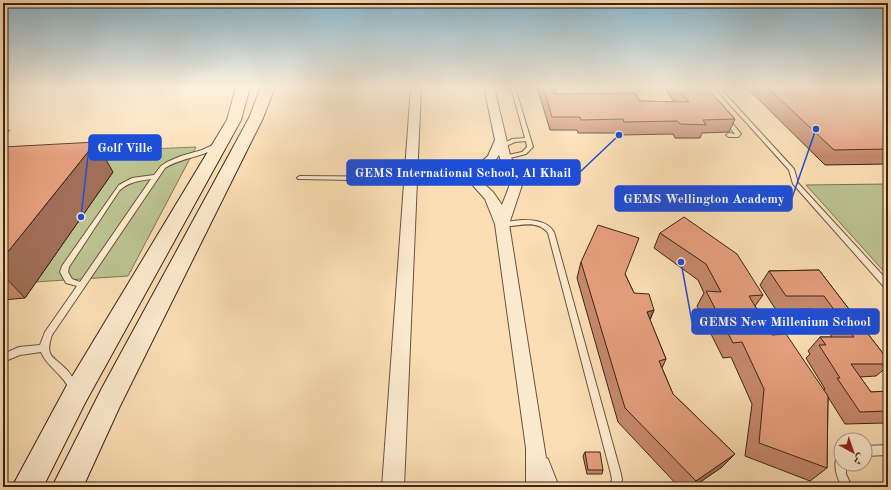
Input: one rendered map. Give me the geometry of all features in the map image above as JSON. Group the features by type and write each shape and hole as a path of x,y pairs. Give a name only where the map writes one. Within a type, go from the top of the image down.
{"street":[{"path":"27,487 76,394 222,142 234,120 237,110"},
{"path":"67,487 111,397 259,110"},
{"path":"393,487 415,110"},
{"path":"493,110 502,148 510,168 517,175 518,179 502,224"},
{"path":"502,148 487,164 475,172 473,177 475,182 485,189 493,202 502,224 536,448 537,487"},
{"path":"536,448 548,487"}],"lane":[{"path":"502,148 527,151 530,147 519,110"},
{"path":"737,110 792,170 794,183 888,286"},
{"path":"723,116 738,134 736,136 729,136"},
{"path":"502,148 514,140 528,139"},
{"path":"76,394 67,376 61,369 49,361 45,355 44,348 48,334 163,168 173,161 208,150 222,142"},
{"path":"81,285 69,281 64,272 66,266 117,190 122,185 130,181 156,177"},
{"path":"300,178 411,179"},
{"path":"502,224 537,223 546,226 551,232 618,480 614,487"},
{"path":"3,358 19,351 44,348"},
{"path":"873,451 888,450"},
{"path":"841,472 846,487"}],"path":[{"path":"3,132 11,130"},
{"path":"3,136 3,140"}],"green space":[{"path":"196,147 128,276 3,284 3,158 6,155"},
{"path":"888,184 888,276 806,185"}],"building":[{"path":"550,110 727,110 735,119 703,120 706,125 680,124 677,121 624,122 623,119 581,120 580,117 552,117"},
{"path":"791,110 888,110 888,149 834,150"},
{"path":"96,142 3,258 3,147"},
{"path":"684,217 737,254 763,295 749,296 772,335 786,334 828,396 827,468 759,443 764,389 742,342 733,343 706,291 721,292 706,264 660,233"},
{"path":"598,225 639,238 625,274 634,293 649,294 654,310 647,312 666,359 659,361 673,394 735,454 696,481 625,408 581,262"},
{"path":"819,270 888,360 888,364 851,364 871,392 888,392 888,411 860,412 837,378 840,378 819,345 826,345 820,337 854,337 824,296 786,296 769,271"},
{"path":"585,452 600,452 603,470 588,470"}],"place":[{"name":"GEMS Wellington Academy","path":"816,129"},
{"name":"GEMS International School, Al Khail","path":"619,135"},
{"name":"Golf Ville","path":"81,217"},
{"name":"GEMS New Millenium School","path":"681,262"}]}
